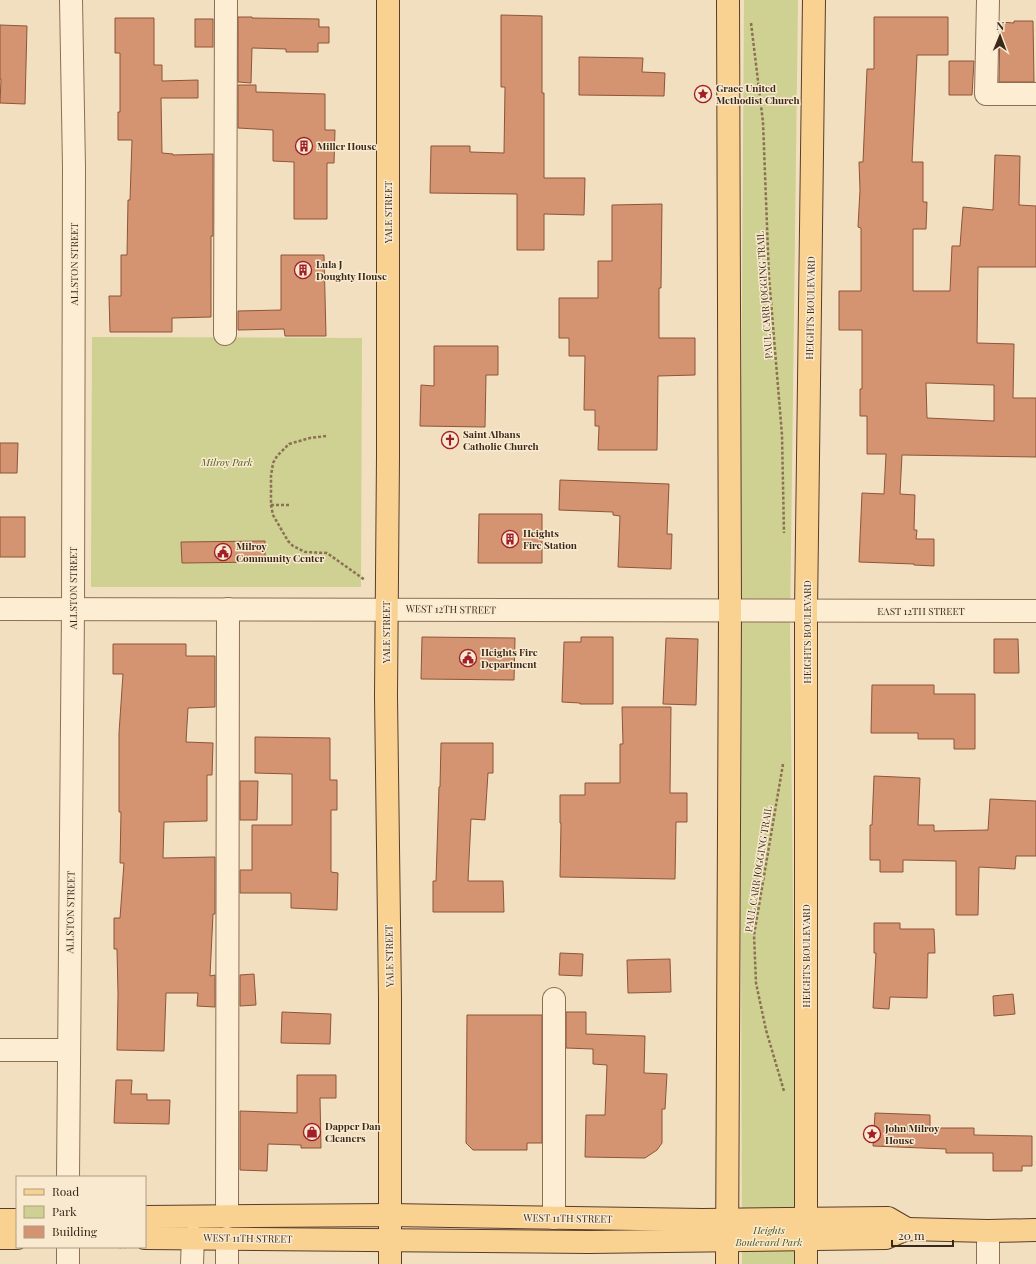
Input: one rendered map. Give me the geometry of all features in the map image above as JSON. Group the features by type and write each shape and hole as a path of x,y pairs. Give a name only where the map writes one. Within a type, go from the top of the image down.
{"main road":[{"name":"YALE STREET","path":"388,0 388,456 386,608 390,1264"},
{"path":"727,1264 730,611 728,0"},
{"name":"HEIGHTS BOULEVARD","path":"806,1264 806,611 814,0"},
{"name":"WEST 11TH STREET","path":"146,1217 227,1215 390,1215 728,1219 806,1229"},
{"path":"0,1220 16,1220"},
{"path":"806,1229 886,1238 907,1229 988,1231 1036,1230"},
{"name":"WEST 11TH STREET","path":"146,1238 193,1237 588,1242 728,1241 806,1229"},
{"path":"0,1238 16,1238"}],"street":[{"name":"ALLSTON STREET","path":"68,1176 73,609 74,167 71,0"},
{"path":"225,334 226,0"},
{"path":"988,0 986,94 1036,94"},
{"name":"WEST 12TH STREET","path":"0,608 386,608 806,611"},
{"path":"227,1215 228,609"},
{"name":"EAST 12TH STREET","path":"806,611 1036,611"},
{"path":"554,999 554,1218"},
{"path":"0,1050 68,1050"},
{"path":"988,1231 988,1264"},
{"path":"192,1264 193,1237"},
{"path":"227,1238 227,1264"},
{"path":"68,1248 68,1264"}],"path":[{"name":"PAUL CARR JOGGING TRAIL","path":"751,20 763,122 769,277 782,435 784,535"},
{"path":"326,436 310,438 289,444 277,456 271,476 271,505 273,515 288,541 293,546 305,552 327,553 366,580"},
{"path":"271,505 289,505"},
{"name":"PAUL CARR JOGGING TRAIL","path":"784,758 754,935 756,983 766,1030 785,1095"}],"green space":[{"name":"Heights Boulevard Park","path":"744,0 798,0 790,629 797,1264 742,1264 740,588"},
{"name":"Milroy Park","path":"92,337 362,338 361,587 91,587"}],"building":[{"path":"501,15 542,16 544,178 585,178 584,215 544,214 544,250 517,250 517,194 430,193 431,146 470,146 470,152 504,153 505,87 501,87"},
{"path":"238,17 319,19 319,27 329,27 329,43 318,43 318,52 286,52 286,49 252,48 251,83 238,82"},
{"path":"874,17 948,17 948,55 917,55 912,162 923,162 923,202 927,202 926,229 913,229 913,291 950,291 952,246 960,246 963,207 993,210 995,155 1020,156 1019,205 1036,206 1036,267 978,267 977,343 1014,344 1013,398 1036,398 1036,457 902,455 900,494 915,495 914,530 917,530 916,539 934,539 934,566 859,562 862,493 884,494 886,454 867,454 867,416 860,416 860,389 862,389 862,330 839,330 839,291 861,291 861,228 858,227 860,190 859,162 863,162 867,69 874,69","holes":["926,383 994,385 994,421 927,418"]},
{"path":"115,18 154,18 154,65 162,65 162,81 198,80 198,98 161,98 162,153 173,155 213,154 211,317 172,318 172,332 110,332 109,296 121,296 121,255 127,255 128,200 130,200 132,140 118,140 118,112 120,112 120,53 115,53"},
{"path":"195,19 213,19 213,47 195,47"},
{"path":"1014,21 1033,21 1034,82 999,82 1000,22 1014,23"},
{"path":"0,25 27,26 25,104 0,103"},
{"path":"579,57 643,58 642,72 665,73 664,96 579,95"},
{"path":"949,61 974,61 972,95 949,95"},
{"path":"238,85 256,85 256,92 325,94 325,130 335,130 334,163 327,163 327,219 294,219 294,162 273,161 273,130 238,128"},
{"path":"662,204 659,338 695,338 695,375 658,376 657,450 598,450 599,426 595,426 595,410 584,410 585,356 569,356 569,338 559,338 559,298 598,298 598,261 612,261 612,205"},
{"path":"281,255 324,255 326,336 285,336 284,329 238,330 238,311 281,310"},
{"path":"434,346 498,346 498,375 486,375 485,427 420,426 421,385 434,386"},
{"path":"0,443 18,443 17,473 0,473"},
{"path":"560,480 669,484 667,534 672,534 671,569 618,567 620,516 613,515 613,512 559,510"},
{"name":"Heights Fire Station","path":"479,514 542,514 542,563 478,563"},
{"path":"0,517 25,517 25,557 0,557"},
{"name":"Milroy Community Center","path":"265,541 265,562 182,563 181,542"},
{"name":"Heights Fire Department","path":"422,637 515,638 514,680 421,679"},
{"path":"581,637 613,637 613,704 580,704 562,702 564,642 581,642"},
{"path":"666,638 698,639 696,705 663,704"},
{"path":"994,639 1018,639 1019,673 994,673"},
{"path":"113,644 186,644 186,656 215,656 215,707 188,708 186,742 213,743 212,775 207,775 207,821 164,822 163,858 215,857 215,914 213,914 210,976 215,975 215,1007 197,1006 198,993 166,993 164,1051 117,1050 117,949 114,949 114,918 120,918 124,863 120,863 121,812 119,812 119,733 123,674 113,674"},
{"path":"872,685 934,685 934,694 975,694 975,749 954,749 954,739 918,739 918,733 871,733"},
{"path":"622,707 671,707 670,793 687,793 687,822 676,822 675,879 560,877 560,795 585,795 585,783 620,783 620,744 623,744"},
{"path":"255,737 330,738 330,780 337,780 337,810 331,810 331,872 338,873 337,910 291,908 291,893 240,893 240,870 252,870 252,825 292,825 292,774 255,773"},
{"path":"441,743 493,743 493,773 488,773 485,820 471,819 468,881 503,881 504,912 433,912 433,881 436,881"},
{"path":"874,776 920,778 918,825 934,825 934,831 988,830 990,799 1036,801 1036,856 1016,856 1015,869 979,867 978,915 956,915 956,861 903,860 903,872 880,872 880,860 870,860 870,825 872,825"},
{"path":"240,781 258,781 257,820 240,820"},
{"path":"874,923 900,923 900,929 934,929 935,953 928,953 927,998 890,997 889,1009 873,1008 876,953 874,953"},
{"path":"560,953 583,954 582,976 559,975"},
{"path":"670,959 671,992 628,993 627,960"},
{"path":"254,974 256,1005 240,1006 240,975"},
{"path":"1013,994 1015,1014 994,1016 993,996"},
{"path":"282,1012 331,1014 330,1044 281,1043"},
{"path":"566,1012 586,1012 586,1034 645,1036 644,1073 667,1074 665,1109 662,1109 662,1143 657,1150 645,1158 585,1157 586,1115 605,1115 607,1065 593,1064 593,1049 566,1048"},
{"path":"467,1015 542,1015 542,1143 527,1143 527,1150 473,1150 466,1143"},
{"path":"297,1075 336,1075 336,1098 320,1098 321,1148 301,1148 301,1145 268,1144 267,1171 240,1170 240,1111 297,1113"},
{"path":"116,1080 132,1080 131,1094 147,1094 147,1100 170,1100 169,1124 114,1123"},
{"path":"875,1113 930,1115 930,1128 974,1128 974,1135 1032,1136 1032,1166 1022,1166 1022,1171 993,1171 993,1153 946,1153 946,1149 873,1146"}],"place":[{"name":"Grace United Methodist Church","path":"703,94"},
{"name":"Miller House","path":"304,146"},
{"name":"Lula J Doughty House","path":"303,270"},
{"name":"Saint Albans Catholic Church","path":"450,440"},
{"name":"Heights Fire Station","path":"510,539"},
{"name":"Milroy Community Center","path":"223,552"},
{"name":"Heights Fire Department","path":"468,658"},
{"name":"Dapper Dan Cleaners","path":"312,1132"},
{"name":"John Milroy House","path":"872,1134"}]}
